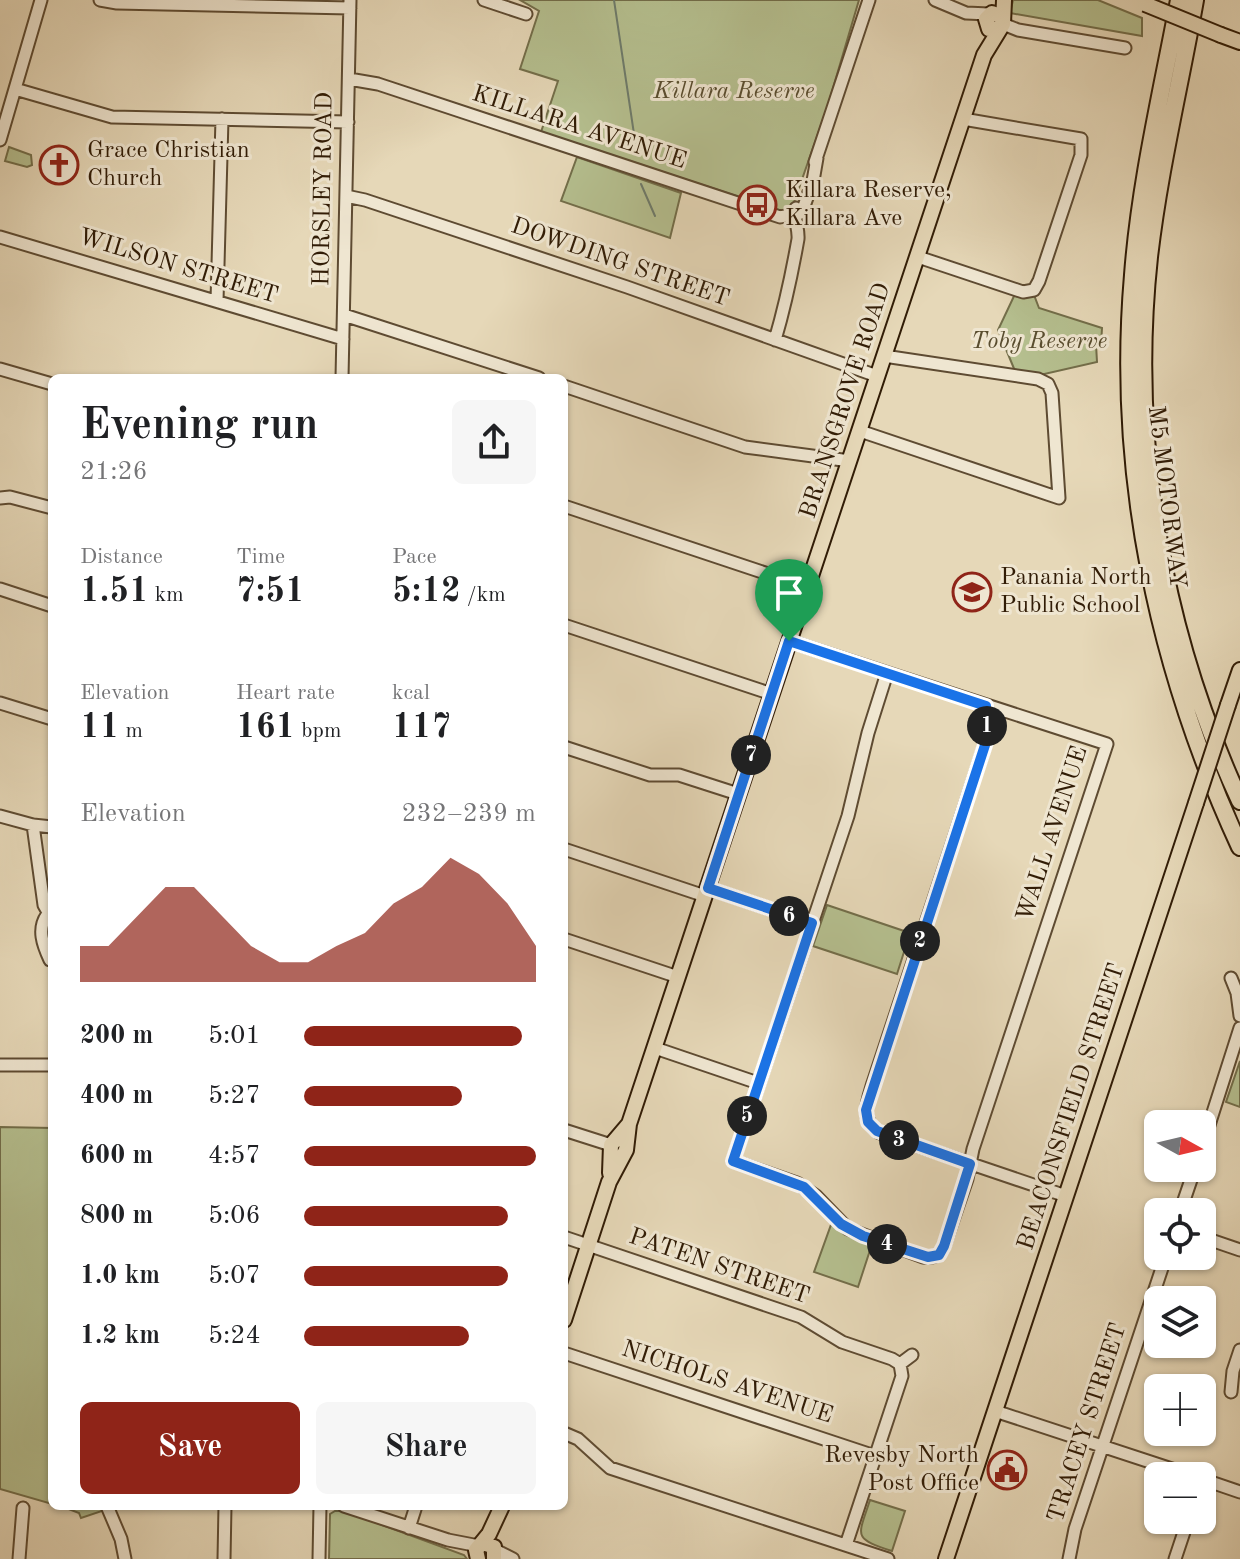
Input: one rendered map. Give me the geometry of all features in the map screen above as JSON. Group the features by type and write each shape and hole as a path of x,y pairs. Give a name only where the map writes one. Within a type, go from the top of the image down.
{"highway":[{"name":"M5 MOTORWAY","path":"1179,0 1136,242 1128,358 1131,442 1140,522 1161,625 1194,734 1240,847"},
{"name":"M5 MOTORWAY","path":"1195,0 1150,256 1145,317 1146,429 1156,525 1179,633 1199,699 1240,801"}],"main road":[{"name":"BRANSGROVE ROAD","path":"617,1147 629,1124 655,1048 1002,0"},
{"path":"1140,2 1240,42"},
{"name":"BEACONSFIELD STREET","path":"946,1559 1240,670"},
{"path":"568,1308 609,1182 617,1147"},
{"path":"484,1553 500,1511"}],"street":[{"path":"0,140 41,0"},
{"path":"100,0 117,3 350,4"},
{"path":"484,0 526,14"},
{"path":"775,340 798,239 794,214 817,158 869,0"},
{"path":"935,0 1018,30 1125,48"},
{"name":"HORSLEY ROAD","path":"342,374 350,4"},
{"name":"KILLARA AVENUE","path":"349,79 378,84 777,217 794,214"},
{"path":"0,90 106,116 348,122"},
{"path":"217,301 222,119"},
{"path":"918,257 1023,292 1034,290 1081,155 1081,139 963,119"},
{"name":"DOWDING STREET","path":"346,196 613,283 877,376"},
{"name":"WILSON STREET","path":"0,237 343,339"},
{"path":"344,315 527,374"},
{"path":"860,431 1059,498 1052,393 1048,384 1038,379 884,356"},
{"path":"0,369 48,383"},
{"path":"568,387 745,447 850,461"},
{"path":"0,498 15,498 48,507"},
{"path":"568,507 807,587"},
{"path":"0,589 48,605"},
{"path":"568,626 772,694"},
{"name":"WALL AVENUE","path":"789,641 1107,744 970,1164"},
{"path":"887,673 850,807 733,1161 804,1187 841,1224 855,1233 939,1260 970,1164"},
{"path":"0,703 48,718"},
{"path":"986,706 987,739 866,1113 869,1124 880,1133 1066,1196"},
{"path":"987,739 993,732 1000,711"},
{"path":"568,748 650,775 679,775 738,794"},
{"path":"0,816 48,827"},
{"path":"33,825 44,905 48,913"},
{"path":"568,850 812,923"},
{"path":"48,918 42,923 43,946 48,956"},
{"path":"568,940 678,977"},
{"path":"1231,978 1240,1016"},
{"path":"1214,1110 1240,1028"},
{"path":"655,1048 758,1083"},
{"path":"0,1065 48,1065"},
{"path":"568,1131 617,1147"},
{"name":"PATEN STREET","path":"568,1238 801,1317 842,1342 900,1364"},
{"path":"1216,1242 1240,1250"},
{"name":"TRACEY STREET","path":"1069,1559 1075,1529 1161,1270"},
{"path":"1231,1392 1233,1371 1240,1350"},
{"name":"NICHOLS AVENUE","path":"568,1354 875,1456"},
{"path":"846,1545 902,1376 900,1364 912,1355"},
{"path":"995,1411 1151,1462"},
{"path":"568,1435 578,1439 610,1468 888,1559"},
{"path":"1216,1484 1240,1492"},
{"path":"19,1559 23,1508"},
{"path":"109,1510 121,1539 125,1559"},
{"path":"224,1559 225,1510"},
{"path":"319,1559 320,1510"},
{"path":"356,1510 484,1553 513,1559"},
{"path":"409,1528 415,1510"},
{"path":"1175,1559 1183,1534"}],"green space":[{"name":"Killara Reserve","path":"520,0 859,0 828,105 793,205 779,210 541,132 558,81 520,69 539,11"},
{"path":"1013,0 1098,0 1142,18 1142,36 1010,13"},
{"path":"9,147 31,155 32,165 27,167 5,161"},
{"path":"577,157 681,193 670,238 561,201"},
{"name":"Toby Reserve","path":"1015,294 1025,297 1034,295 1039,308 1102,328 1101,345 1096,344 1097,362 1040,375 1015,371 998,330"},
{"path":"827,905 910,933 897,974 813,946"},
{"path":"1240,1061 1240,1107 1226,1102"},
{"path":"0,1127 48,1128 48,1503 0,1489"},
{"path":"832,1222 847,1234 872,1244 858,1287 814,1272"},
{"path":"870,1500 905,1511 892,1551 864,1539 861,1529"},
{"path":"71,1510 102,1511 81,1518 79,1513"},
{"path":"344,1511 464,1555 467,1559 329,1559 330,1514"}],"waterway":[{"path":"614,0 637,154"},
{"path":"641,184 655,216"}],"place":[{"name":"Grace Christian Church","path":"59,165"},
{"name":"Killara Reserve, Killara Ave","path":"757,205"},
{"name":"Panania North Public School","path":"972,592"},
{"name":"Revesby North Post Office","path":"1007,1470"}],"route":[{"path":"789,641 986,706 987,739 866,1110 868,1122 877,1131 970,1164 944,1246 935,1257 923,1257 855,1233 841,1224 804,1187 733,1161 812,923 708,888 789,641"}]}
